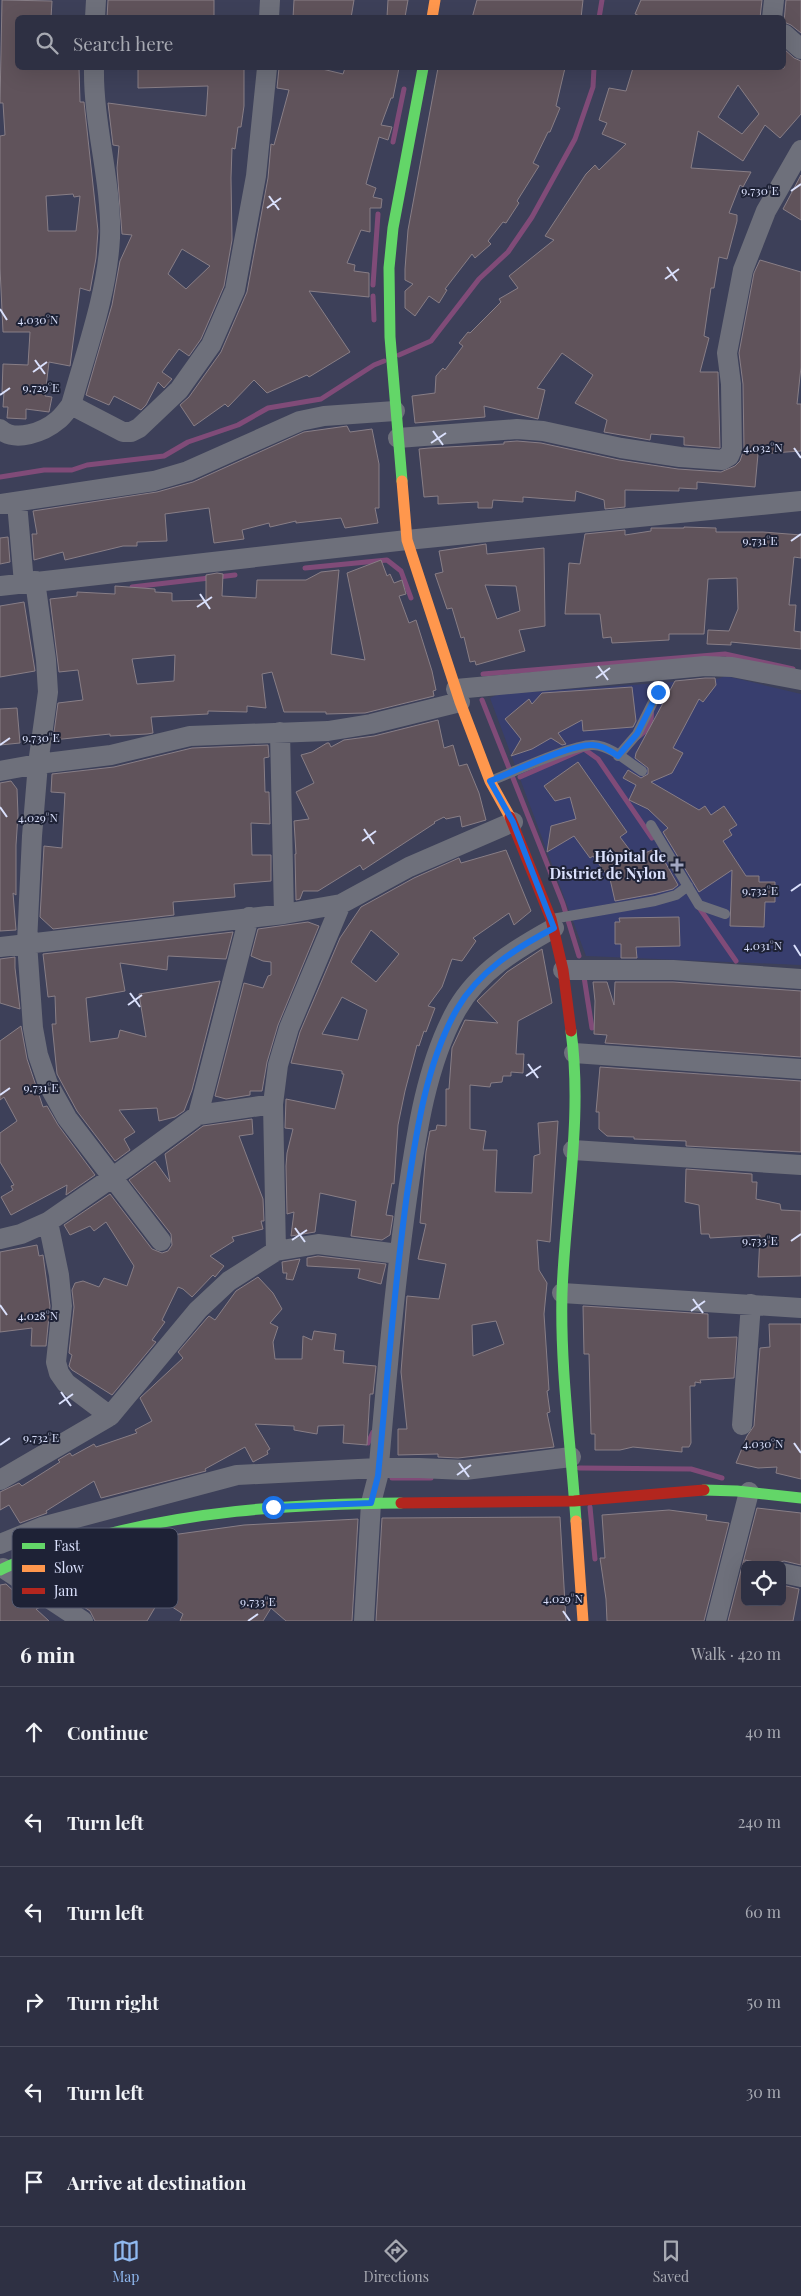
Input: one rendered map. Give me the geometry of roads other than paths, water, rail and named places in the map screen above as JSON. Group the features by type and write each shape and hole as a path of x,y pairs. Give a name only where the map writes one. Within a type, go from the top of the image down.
{"street":[{"path":"95,15 96,0"},
{"path":"269,15 270,0"},
{"path":"432,15 435,0"},
{"path":"772,15 774,0"},
{"path":"786,36 801,50"},
{"path":"0,429 10,435 28,435 44,430 59,420 71,405 106,278 110,238 108,197 94,87 94,70"},
{"path":"71,405 123,432 131,432 139,428 178,390 211,345 235,290 256,176 267,70"},
{"path":"423,70 393,228 390,268 390,338 407,540 458,695 490,781 513,822 552,924 563,970 574,1053 573,1150 562,1293 563,1370 576,1501 583,1621"},
{"path":"398,438 517,429 542,431 621,448 680,457 722,460 729,456 732,449 728,340 744,270 766,211 801,150"},
{"path":"161,1241 67,1118 48,1084 38,1055 33,1028 27,943 32,836 38,764 48,692 46,660 30,582 8,503 154,481 188,471 300,421 395,405"},
{"path":"0,586 407,540 801,501"},
{"path":"0,771 38,764 111,755 190,736 328,731 371,724 458,695 705,666 732,667 801,680"},
{"path":"280,732 284,914"},
{"path":"0,947 284,914 341,904 409,867 513,822"},
{"path":"276,1251 273,1104 278,1065 289,1028 341,904"},
{"path":"198,1115 249,917"},
{"path":"364,1621 399,1254 414,1144 436,1055 458,1009 487,971 516,948 552,924"},
{"path":"563,970 673,970 801,979"},
{"path":"574,1053 801,1069"},
{"path":"0,1239 20,1234 48,1222 198,1115 273,1104"},
{"path":"573,1150 801,1165"},
{"path":"48,1222 62,1306 56,1362 59,1373 66,1383 110,1416"},
{"path":"0,1480 110,1416 210,1298 229,1280 276,1251 318,1244 399,1254"},
{"path":"562,1293 801,1308"},
{"path":"742,1425 751,1304"},
{"path":"128,1528 177,1519 273,1507 376,1483 420,1468 465,1470 572,1465"},
{"path":"40,1528 237,1475 376,1483 576,1501 699,1491 749,1492 801,1498"},
{"path":"716,1621 738,1564 749,1492"},
{"path":"0,1544 12,1539"},
{"path":"786,1574 801,1577"},
{"path":"63,1608 83,1621"}],"lane":[{"path":"618,756 637,734 658,692"},
{"path":"490,781 577,747 594,745 609,750 642,771"},
{"path":"651,825 703,908 725,914"},
{"path":"552,924 655,901 676,895 688,886"}],"waterway":[{"path":"600,15 602,0"},
{"path":"399,355 431,341 479,279 508,252 532,217 575,139 593,87 594,70"},
{"path":"393,142 404,89"},
{"path":"373,285 378,214"},
{"path":"373,296 374,320"},
{"path":"0,477 44,470 72,470 87,465 164,456 188,442 238,425 268,408 321,399 374,365 384,361"},
{"path":"305,568 387,560 401,571 411,598"},
{"path":"132,587 235,575"},
{"path":"483,674 725,654 793,669"},
{"path":"482,700 563,904 579,956"},
{"path":"638,737 649,725 651,709"},
{"path":"520,777 584,749 598,759 652,838"},
{"path":"698,906 736,961"},
{"path":"584,977 592,1028"},
{"path":"368,1443 373,1432"},
{"path":"579,1468 691,1469 722,1478"},
{"path":"392,1478 431,1478"},
{"path":"590,1507 595,1559"}],"place":[{"name":"Hôpital de District de Nylon","path":"677,865"}]}
